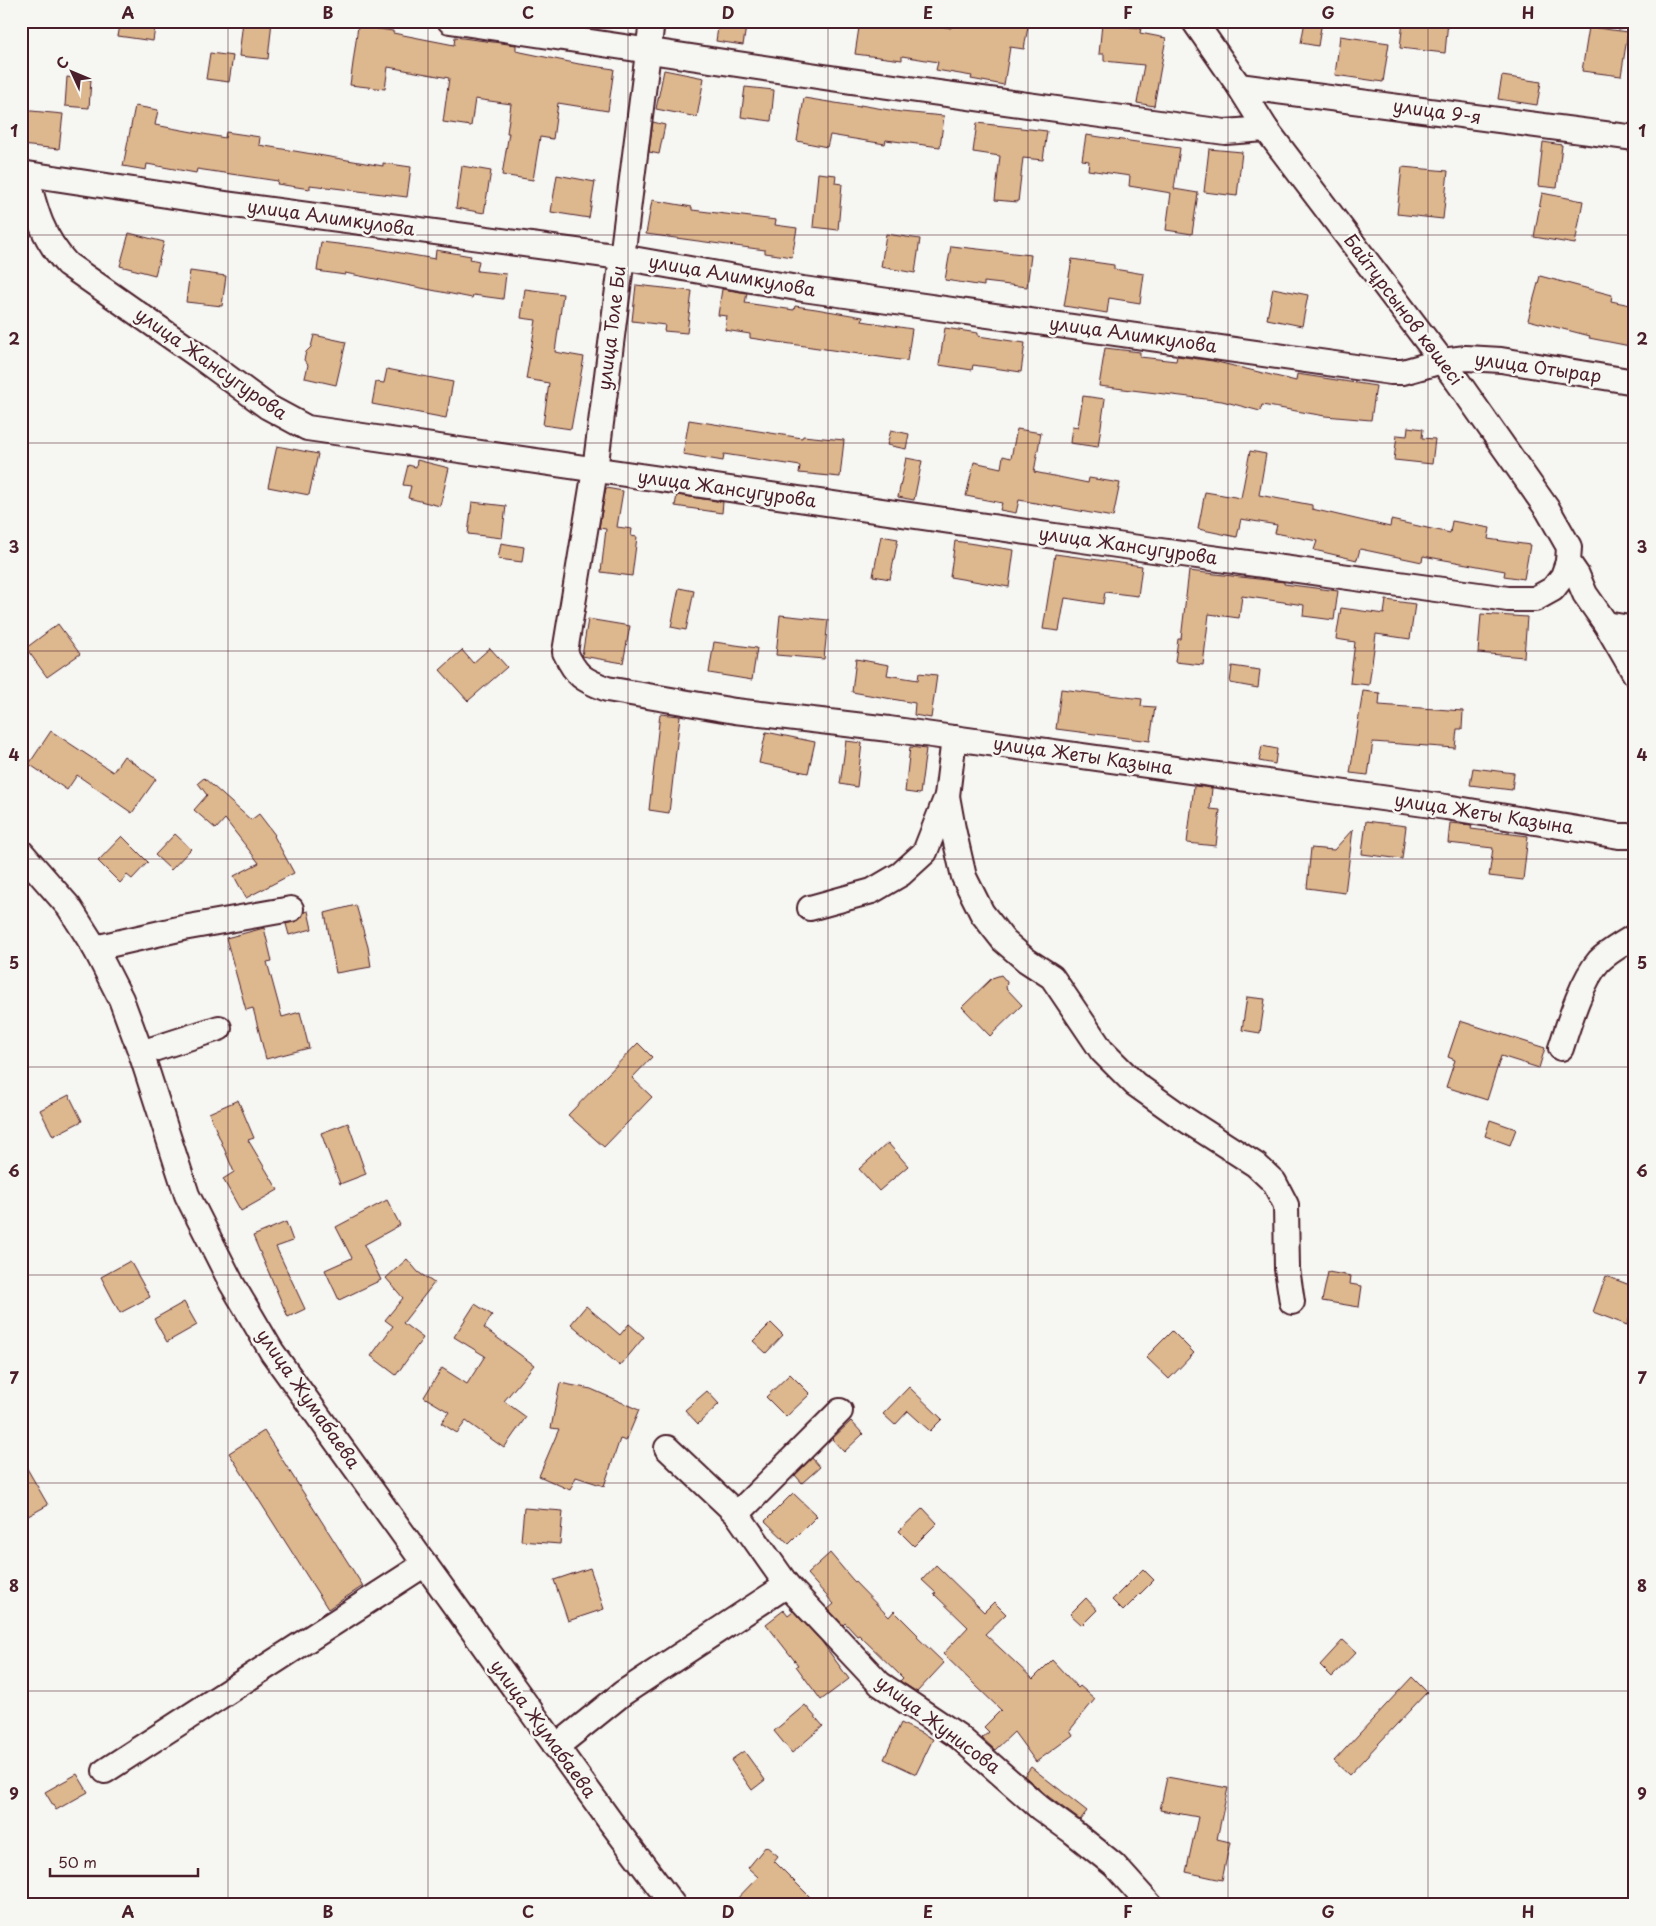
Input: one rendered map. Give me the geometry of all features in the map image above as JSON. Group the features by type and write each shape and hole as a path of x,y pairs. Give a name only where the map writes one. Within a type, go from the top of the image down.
{"street":[{"path":"450,21 860,82 1225,132 1266,128"},
{"name":"улица Толе Би","path":"568,634 595,470 652,21"},
{"name":"Байтұрсынов көшесі","path":"1194,21 1266,128 1442,361 1548,510 1568,546 1568,562"},
{"name":"улица 9-я","path":"1239,86 1635,138"},
{"name":"улица Алимкулова","path":"23,174 621,258 803,289 1391,372 1403,372 1442,361"},
{"name":"улица Жансугурова","path":"23,174 47,238 54,250 67,264 268,407 307,428 1498,598 1535,599 1553,588 1563,576 1568,562"},
{"name":"улица Отырар","path":"1442,361 1466,358 1501,360 1635,382"},
{"path":"1568,562 1577,575 1585,594 1606,624 1635,674"},
{"path":"1606,624 1635,629"},
{"name":"улица Жеты Казына","path":"568,634 565,652 572,668 586,682 607,689 735,711 954,738 1446,807 1619,836 1635,836"},
{"path":"810,908 872,890 901,874 926,852 947,796 954,738"},
{"path":"947,796 964,877 982,913 1004,941 1026,960 1052,977 1102,1051 1135,1084 1180,1116 1256,1165 1274,1182 1286,1205 1287,1269 1292,1302"},
{"name":"улица Жумабаева","path":"22,855 69,907 95,948 121,999 141,1053 187,1195 232,1284 272,1352 556,1747 673,1905"},
{"path":"95,948 183,928 291,909"},
{"path":"1561,1048 1571,1018 1591,973 1609,952 1635,936"},
{"path":"141,1053 220,1028"},
{"path":"737,1514 840,1411"},
{"name":"улица Жунисова","path":"667,1448 737,1514 788,1585 880,1684 958,1736 1040,1808 1074,1832 1114,1865 1150,1905"},
{"path":"105,1771 425,1564"},
{"path":"556,1747 623,1692 788,1585"}],"building":[{"path":"121,21 156,21 153,41 118,36"},
{"path":"243,21 272,21 268,59 239,56"},
{"path":"719,21 747,21 743,45 716,41"},
{"path":"860,21 881,21 917,26 917,22 951,28 952,21 1029,21 1024,49 1010,47 1004,85 971,79 972,76 936,70 938,62 902,56 902,60 855,54"},
{"path":"1305,21 1322,21 1318,46 1301,43"},
{"path":"1403,21 1448,21 1445,53 1400,48"},
{"path":"1102,24 1141,28 1140,33 1166,38 1154,106 1137,103 1144,65 1104,61 1104,54 1099,54"},
{"path":"358,26 393,31 393,33 454,45 455,37 516,45 516,51 614,69 608,111 558,103 553,139 540,137 533,180 502,175 509,133 507,133 511,104 475,99 471,126 443,122 449,78 388,67 385,89 350,85"},
{"path":"1589,27 1628,32 1621,76 1582,71"},
{"path":"1340,36 1389,43 1383,82 1335,75"},
{"path":"210,53 233,56 229,82 206,79"},
{"path":"664,70 704,78 697,117 656,109"},
{"path":"1502,76 1541,82 1537,105 1498,99"},
{"path":"67,77 91,80 89,108 65,106"},
{"path":"745,87 774,90 771,121 741,117"},
{"path":"804,98 860,107 860,105 901,112 944,116 940,147 886,140 885,144 830,135 827,147 797,141"},
{"path":"135,106 158,110 155,125 225,138 226,132 260,137 259,145 383,166 383,163 411,167 407,197 310,185 310,189 277,184 278,181 197,169 196,173 147,164 146,170 123,166"},
{"path":"21,110 63,114 59,149 21,145"},
{"path":"653,122 665,125 659,154 649,152"},
{"path":"977,123 1047,131 1043,160 1023,158 1018,202 995,200 1000,156 973,152"},
{"path":"1086,135 1180,148 1174,189 1198,193 1192,234 1166,230 1171,193 1129,186 1130,176 1088,170 1089,161 1082,160"},
{"path":"1543,142 1562,145 1557,188 1538,186"},
{"path":"1209,149 1242,152 1237,196 1204,192"},
{"path":"462,166 491,171 484,213 456,208"},
{"path":"1402,167 1448,171 1443,219 1397,214"},
{"path":"818,173 836,175 835,183 842,184 838,230 813,227"},
{"path":"557,175 595,182 589,218 551,212"},
{"path":"1542,193 1583,201 1575,244 1534,237"},
{"path":"652,200 692,207 692,210 776,220 775,225 797,228 792,257 765,253 765,250 646,234"},
{"path":"129,233 164,242 155,275 120,266"},
{"path":"886,234 920,239 915,273 881,267"},
{"path":"321,242 372,248 435,259 436,250 471,256 470,259 479,261 477,271 506,274 503,299 473,295 472,298 345,273 345,275 317,271"},
{"path":"951,246 1031,255 1027,287 984,282 984,286 945,280"},
{"path":"1072,259 1114,265 1114,269 1144,274 1140,303 1109,298 1107,313 1064,306"},
{"path":"190,271 226,276 222,306 186,302"},
{"path":"1540,276 1612,295 1611,301 1635,306 1635,347 1589,338 1590,336 1528,320"},
{"path":"636,285 692,291 687,333 664,331 665,325 632,321"},
{"path":"1273,288 1308,295 1302,326 1267,319"},
{"path":"525,289 563,294 555,352 584,357 571,429 543,425 549,383 526,379 536,320 521,318"},
{"path":"722,289 747,293 745,303 794,310 795,306 816,309 863,317 862,321 912,329 907,361 750,338 750,334 725,330 727,316 718,315"},
{"path":"945,328 978,333 978,336 1025,343 1021,372 973,365 972,370 939,365"},
{"path":"314,335 346,342 336,385 305,378 308,365 304,360 306,352 311,347"},
{"path":"1105,348 1140,352 1140,357 1176,361 1177,356 1213,361 1296,381 1297,374 1376,386 1371,420 1325,416 1262,405 1260,411 1222,401 1099,386"},
{"path":"387,369 453,382 446,418 372,404 376,382 384,383"},
{"path":"1083,396 1105,399 1098,447 1070,443 1072,426 1078,427"},
{"path":"689,420 802,438 803,436 844,440 840,477 799,473 800,466 724,454 723,461 683,454"},
{"path":"1408,427 1423,429 1422,438 1435,439 1432,464 1394,460 1397,435 1407,436"},
{"path":"1017,429 1041,433 1034,472 1088,483 1089,478 1120,483 1113,517 1019,500 1016,513 1000,510 1002,503 966,496 974,462 1001,468 1003,456 1011,458"},
{"path":"891,430 909,434 906,449 887,445"},
{"path":"277,446 318,454 309,495 268,487"},
{"path":"1250,451 1266,454 1259,495 1312,505 1312,509 1390,527 1391,520 1450,533 1452,521 1490,528 1488,539 1530,545 1524,579 1504,576 1505,571 1423,556 1422,562 1360,549 1357,560 1314,550 1317,541 1275,533 1277,525 1241,519 1237,537 1198,529 1205,492 1241,498"},
{"path":"906,458 922,461 914,500 898,497"},
{"path":"417,460 449,468 440,506 408,498 411,486 403,485 408,465 416,467"},
{"path":"606,488 623,491 617,527 632,529 631,536 637,537 632,576 601,572 606,529 599,528"},
{"path":"677,495 723,502 722,513 675,506"},
{"path":"472,502 506,506 502,538 468,534"},
{"path":"881,536 898,539 890,579 873,576"},
{"path":"955,541 1014,550 1009,587 950,577"},
{"path":"501,543 524,547 522,562 498,559"},
{"path":"1055,554 1142,566 1138,596 1105,592 1103,604 1065,598 1059,631 1043,629"},
{"path":"1189,571 1284,582 1284,584 1338,591 1334,620 1303,616 1304,605 1242,596 1239,618 1209,614 1203,665 1175,662 1178,639 1181,639"},
{"path":"679,588 694,591 686,630 671,627"},
{"path":"1386,600 1415,604 1410,639 1376,634 1369,685 1350,683 1355,642 1336,639 1341,608 1384,614"},
{"path":"1481,614 1527,617 1524,657 1478,653"},
{"path":"780,615 828,620 824,659 776,655"},
{"path":"588,619 630,626 623,663 582,656"},
{"path":"58,624 80,654 47,677 26,648"},
{"path":"714,642 757,648 752,680 709,673"},
{"path":"490,648 507,667 468,701 440,670 462,650 473,663"},
{"path":"856,659 889,665 887,675 918,680 919,673 937,675 931,718 914,715 915,703 852,692"},
{"path":"1232,666 1260,670 1258,688 1230,683"},
{"path":"1061,689 1142,699 1141,706 1155,707 1150,741 1056,729"},
{"path":"1363,691 1380,693 1379,705 1463,711 1462,729 1457,729 1455,748 1373,742 1368,775 1350,773"},
{"path":"660,714 680,716 669,813 649,810"},
{"path":"51,731 113,772 124,756 156,779 132,813 77,775 67,790 29,764"},
{"path":"766,732 815,742 808,773 759,763"},
{"path":"846,741 862,743 857,787 840,784"},
{"path":"1262,746 1277,749 1275,764 1259,761"},
{"path":"910,747 926,749 920,794 905,792"},
{"path":"1473,768 1514,773 1512,790 1470,785"},
{"path":"204,778 251,820 259,814 275,835 294,873 246,898 234,876 259,863 225,819 216,829 194,810 207,795 198,783"},
{"path":"1194,786 1212,788 1210,809 1220,810 1216,846 1187,843"},
{"path":"1366,821 1406,826 1402,859 1362,854"},
{"path":"1450,823 1472,825 1471,829 1528,836 1523,880 1489,876 1493,848 1448,843"},
{"path":"1353,829 1345,893 1307,888 1311,848 1334,850"},
{"path":"175,834 191,849 171,870 155,855"},
{"path":"122,836 148,862 132,879 127,875 120,883 98,861"},
{"path":"356,905 368,947 371,967 336,973 325,913"},
{"path":"308,911 312,929 289,935 286,924 299,920 304,912"},
{"path":"264,928 272,961 267,962 282,1017 300,1012 309,1048 266,1059 253,1008 246,1010 226,938"},
{"path":"1001,975 1007,982 1006,988 1022,1005 990,1036 962,1007 992,978"},
{"path":"1247,997 1265,999 1260,1033 1242,1030"},
{"path":"1460,1021 1545,1048 1539,1068 1501,1056 1487,1100 1446,1087 1455,1060 1448,1057"},
{"path":"638,1043 652,1057 632,1078 652,1097 604,1147 568,1115"},
{"path":"69,1095 82,1121 53,1136 40,1110"},
{"path":"238,1100 254,1138 248,1140 278,1190 241,1211 223,1179 234,1172 209,1113"},
{"path":"1490,1120 1516,1129 1510,1145 1485,1136"},
{"path":"348,1123 366,1174 340,1184 321,1133"},
{"path":"888,1143 908,1166 879,1191 859,1169"},
{"path":"387,1200 400,1225 364,1245 381,1280 339,1300 325,1270 352,1258 336,1227"},
{"path":"286,1222 293,1241 276,1247 305,1309 288,1317 253,1236"},
{"path":"407,1259 418,1272 434,1283 403,1323 423,1338 396,1375 371,1356 393,1326 385,1320 403,1298 386,1278"},
{"path":"130,1261 150,1297 120,1313 101,1277"},
{"path":"1328,1272 1351,1276 1350,1284 1362,1286 1359,1307 1322,1301"},
{"path":"1606,1276 1635,1287 1635,1304 1627,1325 1593,1312"},
{"path":"184,1302 197,1325 167,1342 154,1319"},
{"path":"475,1304 492,1315 484,1328 534,1365 504,1401 526,1417 504,1448 466,1421 457,1433 441,1423 449,1412 424,1397 442,1368 467,1384 485,1356 454,1337"},
{"path":"586,1306 620,1335 629,1324 644,1337 620,1366 571,1324"},
{"path":"771,1323 783,1335 766,1353 753,1341"},
{"path":"1172,1331 1194,1353 1169,1379 1146,1357"},
{"path":"790,1374 810,1394 786,1417 766,1397"},
{"path":"560,1383 591,1389 639,1410 626,1441 620,1439 604,1486 576,1477 570,1490 539,1476 559,1429 551,1428"},
{"path":"909,1387 942,1419 930,1431 908,1411 895,1425 883,1414"},
{"path":"707,1391 719,1404 698,1424 685,1410"},
{"path":"851,1421 863,1434 844,1452 832,1439"},
{"path":"264,1431 363,1586 328,1609 229,1453"},
{"path":"21,1458 48,1505 21,1520"},
{"path":"812,1458 820,1467 802,1483 795,1475"},
{"path":"793,1493 817,1516 789,1544 765,1521"},
{"path":"524,1508 563,1511 560,1544 521,1541"},
{"path":"923,1508 937,1523 914,1546 899,1531"},
{"path":"830,1553 889,1617 894,1611 944,1663 917,1692 900,1681 903,1678 859,1635 857,1636 845,1623 843,1625 828,1609 834,1604 807,1574"},
{"path":"936,1565 984,1612 994,1602 1006,1614 985,1634 1033,1679 1052,1660 1078,1688 1080,1686 1095,1699 1070,1730 1073,1735 1036,1762 1014,1732 995,1750 982,1738 989,1732 984,1727 1001,1710 943,1654 968,1627 922,1580"},
{"path":"590,1568 604,1609 568,1621 554,1580"},
{"path":"1143,1569 1154,1580 1123,1611 1112,1600"},
{"path":"1086,1598 1097,1610 1082,1625 1070,1614"},
{"path":"784,1610 788,1615 793,1611 822,1642 849,1679 821,1700 796,1666 798,1665 766,1624"},
{"path":"1343,1640 1356,1652 1332,1677 1320,1665"},
{"path":"1412,1677 1427,1692 1349,1775 1334,1761"},
{"path":"805,1705 823,1726 792,1753 774,1731"},
{"path":"901,1723 933,1739 916,1774 884,1759"},
{"path":"744,1751 765,1780 752,1790 731,1760"},
{"path":"1031,1767 1087,1811 1080,1820 1024,1776"},
{"path":"77,1774 88,1792 56,1810 45,1792"},
{"path":"1167,1777 1228,1788 1217,1839 1230,1842 1222,1880 1186,1872 1198,1817 1160,1810"},
{"path":"766,1846 778,1856 774,1861 818,1905 731,1905 758,1877 748,1868"}]}
